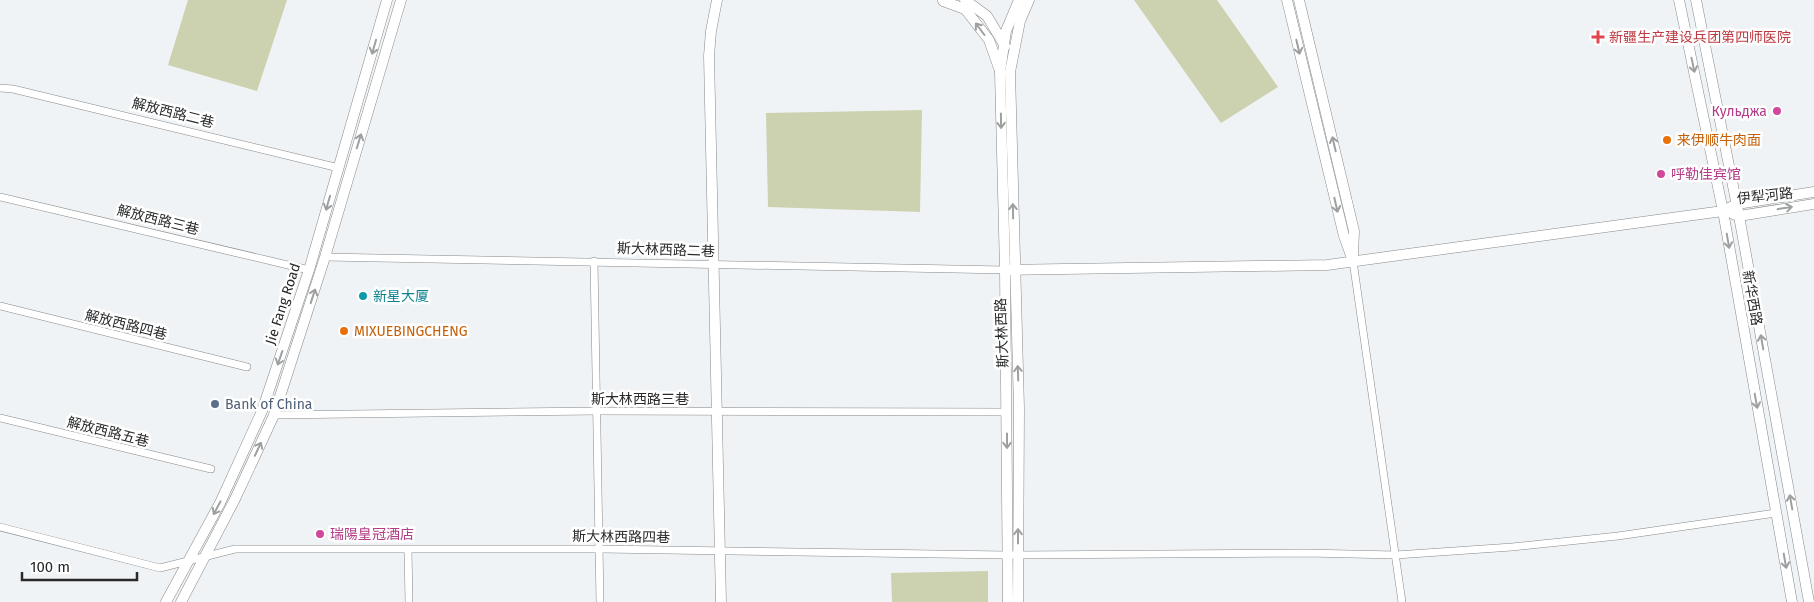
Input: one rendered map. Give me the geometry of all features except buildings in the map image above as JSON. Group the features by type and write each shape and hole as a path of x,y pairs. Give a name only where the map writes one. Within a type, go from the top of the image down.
{"main road":[{"name":"Jie Fang Road","path":"166,602 220,503 262,411 309,270 387,0"},
{"name":"Jie Fang Road","path":"181,602 235,499 274,415 326,257 401,0"},
{"path":"718,0 711,31 709,56 721,602"},
{"path":"943,0 965,9 989,40 1000,72"},
{"path":"964,0 987,16 1004,44 1010,64"},
{"path":"1000,72 1006,31 1019,0"},
{"path":"1010,64 1020,20 1029,0"},
{"path":"1287,0 1344,236 1354,261"},
{"path":"1299,0 1354,232 1354,261"},
{"name":"新华西路","path":"1679,0 1723,211 1792,602"},
{"name":"新华西路","path":"1696,0 1737,204 1809,602"},
{"name":"斯大林西路","path":"1010,64 1006,412 1013,554 1018,602"},
{"name":"斯大林西路","path":"1000,72 1009,269 1019,408 1013,554 1008,602"},
{"name":"伊犁河路","path":"1723,211 1737,204 1814,192"},
{"name":"伊犁河路","path":"1723,211 1739,216 1814,204"},
{"path":"1009,269 1327,265 1723,211"}],"street":[{"name":"解放西路二巷","path":"0,88 13,89 152,121 339,168"},
{"name":"解放西路三巷","path":"0,197 309,270"},
{"name":"斯大林西路二巷","path":"326,257 594,260 1009,269"},
{"path":"594,260 601,549 600,602"},
{"path":"1354,261 1402,602"},
{"name":"解放西路四巷","path":"0,306 247,367"},
{"name":"斯大林西路三巷","path":"274,415 598,411 1006,412"},
{"name":"解放西路五巷","path":"0,418 211,469"},
{"name":"斯大林西路四巷","path":"0,527 160,568 235,549 601,549 1013,554 1306,553 1396,555 1512,547 1618,536 1776,513"},
{"path":"408,550 409,602"}],"green space":[{"path":"188,0 287,0 257,91 168,65"},
{"path":"1134,0 1217,0 1278,87 1221,123"},
{"path":"922,110 920,212 768,207 766,113"},
{"path":"988,571 988,602 892,602 891,573"}],"place":[{"name":"新疆生产建设兵团第四师医院","path":"1598,37"},
{"name":"Кульджа","path":"1777,111"},
{"name":"来伊顺牛肉面","path":"1667,140"},
{"name":"呼勒佳宾馆","path":"1661,174"},
{"name":"新星大厦","path":"363,296"},
{"name":"MIXUEBINGCHENG","path":"344,331"},
{"name":"Bank of China","path":"215,404"},
{"name":"瑞陽皇冠酒店","path":"320,534"}]}
